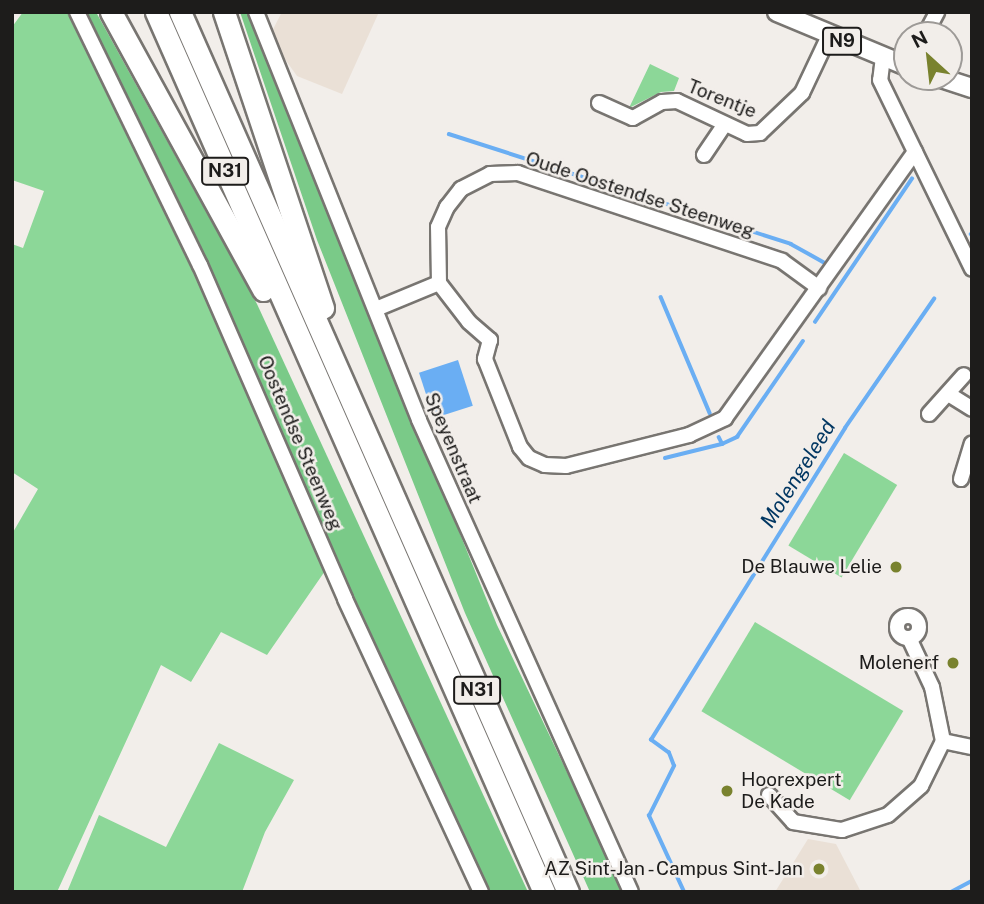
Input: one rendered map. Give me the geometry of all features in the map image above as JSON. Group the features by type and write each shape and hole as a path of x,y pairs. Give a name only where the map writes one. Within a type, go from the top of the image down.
{"highway":[{"path":"111,12 260,284 276,311 295,330"},
{"name":"N31","path":"156,12 544,892"},
{"name":"N31","path":"180,12 568,892"},
{"path":"224,12 328,324 337,372"}],"main road":[{"name":"N9","path":"777,12 893,61"}],"street":[{"name":"Oostendse Steenweg","path":"77,12 200,265 345,599 481,892"},
{"name":"Speyenstraat","path":"256,12 287,99 492,590 631,892"},
{"name":"Torentje","path":"599,103 633,118 670,99 754,135 766,129 802,93 829,36"},
{"path":"883,57 880,80 972,269"},
{"path":"705,155 725,124"},
{"path":"376,309 439,283 469,322 490,340 485,359 520,447 536,462 558,467 689,435 725,418 915,152"},
{"name":"Oude Oostendse Steenweg","path":"439,283 438,227 447,207 461,188 490,174 518,173 782,261 819,288"},
{"path":"929,414 950,395 964,375"},
{"path":"950,395 972,409"},
{"path":"961,479 972,444"},
{"path":"769,795 793,822 818,829 864,825 888,815 916,792 943,741 932,687 911,644"},
{"path":"943,741 972,747"}],"shaded area":[{"path":"282,12 379,12 342,94 297,76 269,37"},
{"name":"AZ Sint-Jan - Campus Sint-Jan","path":"808,839 836,844 861,892 775,892"}],"green space":[{"path":"23,12 69,12 222,332 325,571 267,655 221,632 191,682 161,665 57,892 12,892 12,534 38,489 12,472 12,244 23,248 44,191 12,180 12,27"},
{"path":"85,12 96,12 257,304 528,892 489,892"},
{"path":"240,12 248,12 497,625 624,892 590,892 465,613 317,240"},
{"path":"650,64 679,78 674,91 661,92 629,108"},
{"path":"844,453 897,485 842,578 788,546"},
{"path":"755,622 903,711 850,800 701,711"},
{"path":"219,743 294,780 265,832 242,892 67,892 99,815 166,847"}],"water":[{"path":"458,360 473,406 434,418 419,373"}],"waterway":[{"path":"449,134 791,244 824,262"},
{"path":"815,322 912,179"},
{"path":"661,297 710,413"},
{"name":"Molengeleed","path":"684,892 649,816 674,766 669,753 651,740 845,428 934,299"},
{"path":"722,444 737,437 803,341"},
{"path":"665,458 722,444 719,438"},
{"path":"951,892 972,881"}],"place":[{"name":"De Blauwe Lelie","path":"896,567"},
{"name":"Molenerf","path":"953,663"},
{"name":"Hoorexpert De Kade","path":"727,791"},
{"name":"AZ Sint-Jan - Campus Sint-Jan","path":"819,869"}]}
